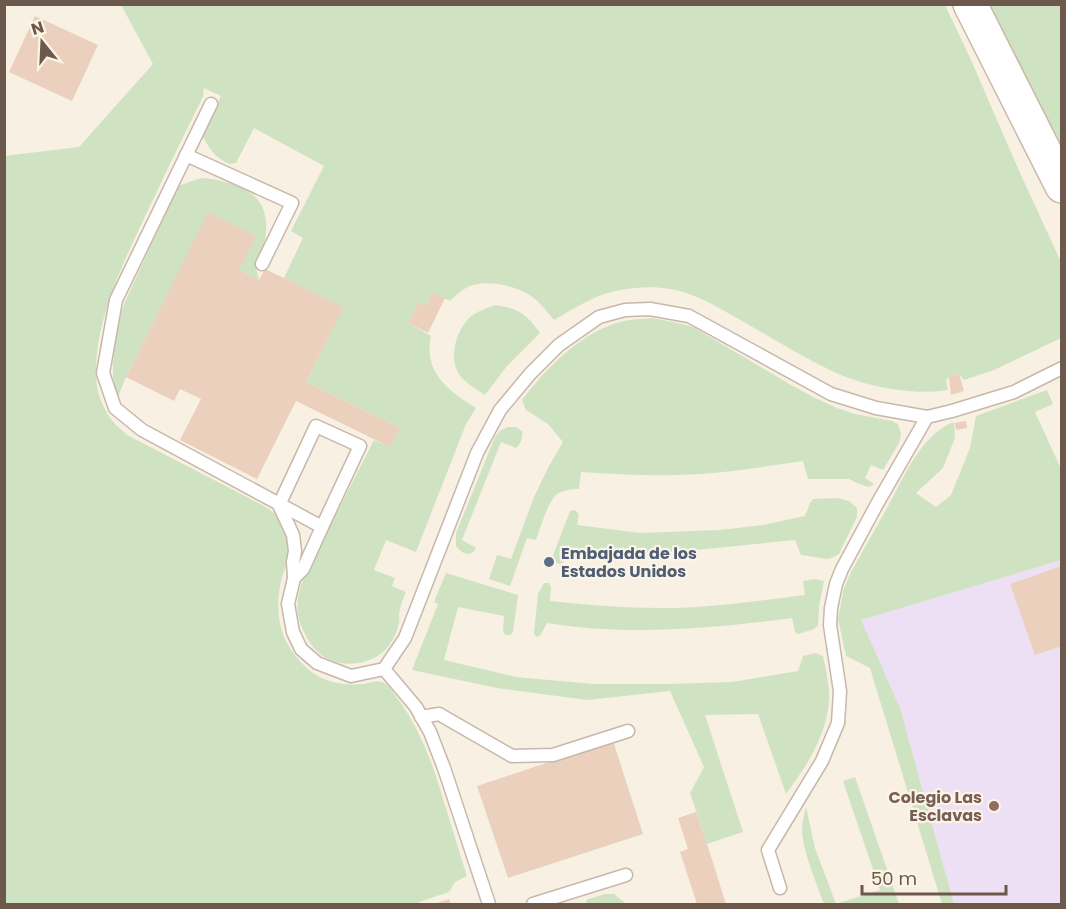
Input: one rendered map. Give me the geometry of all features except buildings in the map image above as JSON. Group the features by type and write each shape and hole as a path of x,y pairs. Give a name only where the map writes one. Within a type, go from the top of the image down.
{"street":[{"path":"969,4 1062,186"}],"lane":[{"path":"211,104 116,300 103,373 115,408 142,430 322,527"},
{"path":"186,155 292,203 262,264"},
{"path":"279,505 293,535 296,551 293,562 294,578 288,604 293,632 302,649 317,663 351,676 384,669 405,638 477,453 501,410 530,374 559,345 599,317 625,310 650,309 689,316 831,394 876,408 927,417 1014,392 1062,368"},
{"path":"780,888 768,850 822,761 838,723 840,691 830,625 836,584 872,513 927,417"},
{"path":"279,505 316,426 360,446 303,569 294,578"},
{"path":"384,669 416,707 430,732 489,904"},
{"path":"421,717 439,714 512,756 553,754 628,730"},
{"path":"533,904 626,875"}],"shaded area":[{"name":"Colegio Las Esclavas","path":"1061,560 1061,904 954,904 900,708 860,620"}],"green space":[{"path":"121,5 945,5 1061,262 1061,338 994,370 964,380 959,374 949,377 946,380 948,390 918,392 871,385 841,375 705,300 670,289 645,287 611,292 586,302 554,320 535,299 522,291 506,286 489,283 473,285 464,289 450,301 433,292 426,305 419,302 408,323 431,336 429,349 431,360 440,379 456,395 476,408 466,424 416,552 386,540 374,570 395,578 392,586 406,592 393,638 381,653 365,662 347,664 338,662 321,655 313,647 304,631 297,610 300,588 374,440 390,447 400,428 306,382 343,308 284,278 303,238 291,231 324,166 254,128 236,163 224,162 207,145 202,135 221,96 204,88 203,97 131,246 112,292 104,316 96,363 99,394 111,419 127,435 264,506 278,517 286,530 289,541 289,556 282,577 278,604 285,640 304,666 321,678 341,684 381,682 390,689 413,723 425,748 467,876 455,882 449,892 419,902 419,904 5,904 4,156 79,147 153,64"},
{"path":"985,5 1061,5 1061,162"},
{"path":"201,178 217,180 242,188 260,203 265,216 266,231 256,266 259,280 239,270 208,213 118,397 113,379 113,362 116,336 125,302 178,186"},
{"path":"496,305 522,313 540,333 507,366 485,395 462,378 457,371 454,355 460,330 470,317"},
{"path":"652,318 693,327 791,385 837,408 898,424 901,434 899,443 883,470 871,465 865,478 874,484 869,487 849,479 808,479 803,461 695,474 642,475 581,472 579,489 567,490 556,495 547,509 536,540 527,538 510,586 489,579 497,555 511,559 534,497 563,442 548,424 526,410 522,400 556,362 583,340 613,324"},
{"path":"1047,390 1053,404 1035,412 1061,469 1061,560 861,620 900,708 954,904 942,904 870,668 846,656 838,619 844,588 907,471 932,436 954,422 955,438 943,468 916,493 936,507 951,495 970,448 976,416"},
{"path":"516,427 522,431 521,441 516,448 501,442 462,540 476,548 472,553 466,554 456,546 456,533 495,437 501,430"},
{"path":"838,498 849,501 857,508 857,517 839,554 832,558 801,555 795,540 651,553 567,550 564,562 559,564 553,562 552,558 570,511 575,510 579,514 577,525 640,533 720,530 763,525 805,516 813,499"},
{"path":"446,573 518,595 513,632 510,635 505,635 503,631 504,616 458,607 444,660 516,677 593,684 732,682 798,671 803,656 815,653 823,656 828,679 829,702 824,727 808,762 786,794 758,714 705,715 743,832 707,844 690,793 704,767 670,691 587,700 497,688 412,670 438,604 434,602"},
{"path":"815,579 824,581 818,625 814,629 798,634 795,632 792,618 670,630 608,629 547,623 540,636 536,637 534,633 538,594 544,583 549,583 551,587 550,601 606,606 679,608 805,595 803,581"},
{"path":"855,777 899,904 836,904 880,890 843,781"},
{"path":"806,807 815,848 836,904 824,904 808,858 802,831"},
{"path":"605,894 614,894 626,904 587,904 586,900"}],"place":[{"name":"Embajada de los Estados Unidos","path":"549,562"},
{"name":"Colegio Las Esclavas","path":"994,806"}]}
